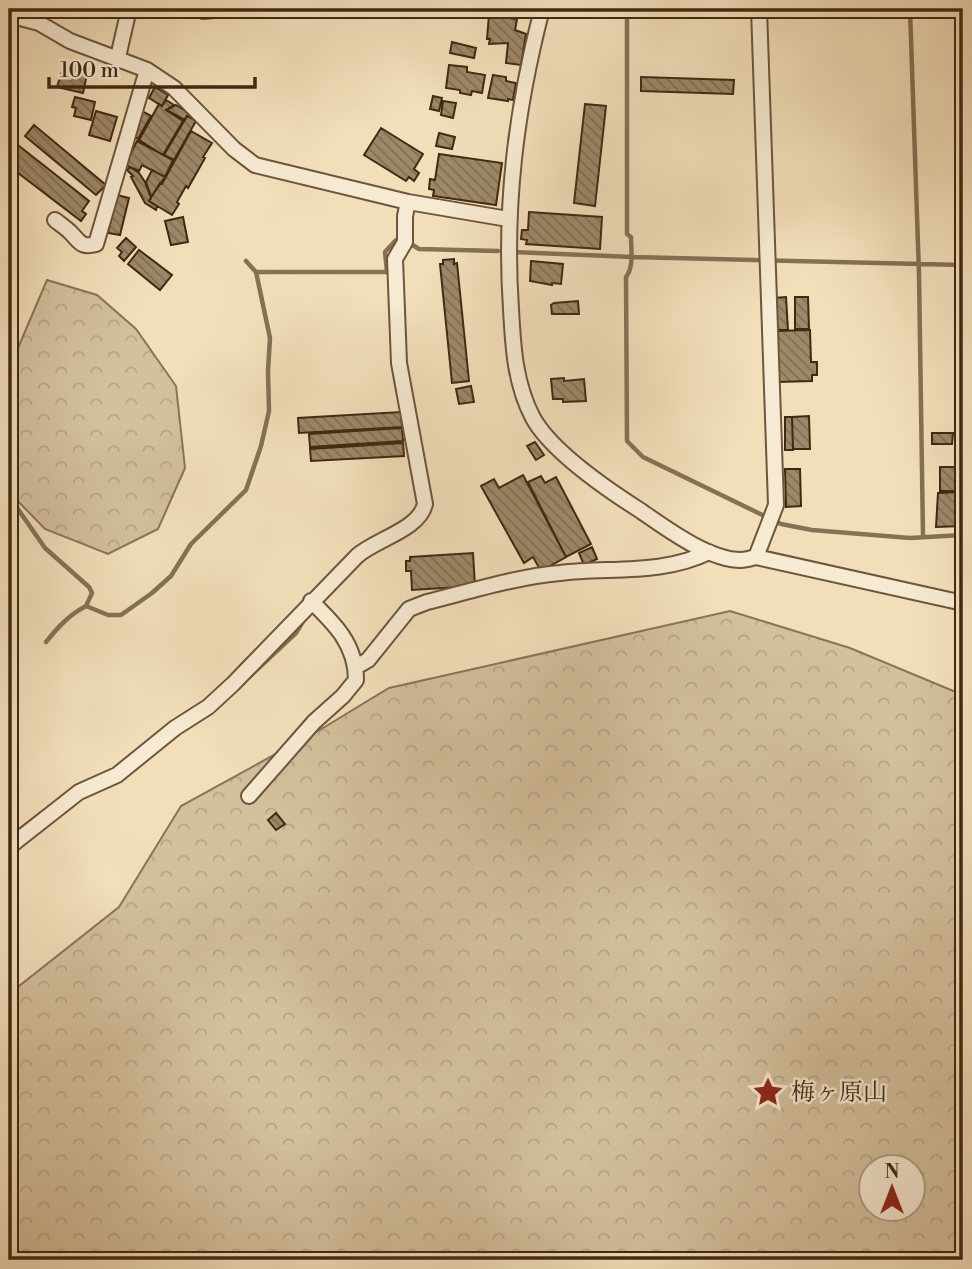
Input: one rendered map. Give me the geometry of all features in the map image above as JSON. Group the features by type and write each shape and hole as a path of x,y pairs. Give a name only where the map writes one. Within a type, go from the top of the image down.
{"street":[{"path":"31,9 39,23"},
{"path":"118,57 129,9"},
{"path":"199,9 225,9"},
{"path":"542,9 513,153 507,257 514,365 533,417 547,438 620,498 709,552 740,560 756,557 963,603"},
{"path":"756,557 776,505 759,9"},
{"path":"9,15 39,23 71,41 147,70 174,88 234,149 256,165 408,202 508,219"},
{"path":"55,220 70,232 79,244 86,247 96,244 147,70"},
{"path":"9,847 79,792 117,775 176,728 208,707 311,601 369,546 416,522 423,513 425,504 399,363 394,259 405,242 408,202"},
{"path":"356,667 368,660 408,609 428,602 559,573 634,569 691,561 709,552"},
{"path":"249,796 314,722 343,696 356,680 353,655 339,628 311,601"}],"green space":[{"path":"47,280 97,295 136,329 176,386 185,468 158,529 108,554 45,529 9,492 9,369"},
{"path":"730,611 850,648 963,695 963,1260 9,1260 9,994 119,907 181,806 323,728 389,688"}],"building":[{"path":"489,15 517,19 515,30 526,34 521,65 506,63 508,43 489,44"},
{"path":"452,42 476,48 474,58 450,53"},
{"path":"73,64 88,69 83,93 57,87 64,65 71,67"},
{"path":"449,65 467,67 467,72 485,75 482,93 472,91 471,95 446,88"},
{"path":"493,75 506,77 506,81 516,83 513,100 488,98"},
{"path":"641,77 734,80 733,94 641,91"},
{"path":"155,87 168,95 162,106 149,98"},
{"path":"433,96 442,98 439,111 430,109"},
{"path":"75,97 95,102 91,120 74,116 76,108 72,107"},
{"path":"166,100 174,105 166,110 183,121 163,155 139,140 159,104 162,106"},
{"path":"443,101 456,103 453,118 441,115"},
{"path":"585,104 606,106 595,206 574,203"},
{"path":"176,105 191,114 190,117 187,116 185,120 167,110"},
{"path":"96,111 117,117 110,141 89,135"},
{"path":"142,111 151,116 138,139 134,137"},
{"path":"187,116 196,121 174,160 164,155"},
{"path":"34,125 106,185 96,195 25,136"},
{"path":"381,128 423,154 414,169 419,173 414,181 409,177 406,181 364,155"},
{"path":"191,131 212,143 172,215 149,201 160,183 162,184"},
{"path":"439,133 455,137 452,149 436,146"},
{"path":"9,138 89,201 82,211 86,214 81,221 9,166"},
{"path":"137,141 173,160 165,177 142,165 139,171 125,165"},
{"path":"439,154 502,163 496,205 433,196 434,190 429,189 430,179 435,180"},
{"path":"130,167 139,173 145,182 151,198 149,201 157,206 156,210 145,203 131,177 133,176 127,170"},
{"path":"152,170 165,177 151,197 146,182"},
{"path":"117,195 129,198 120,235 108,233"},
{"path":"529,212 602,217 600,249 526,244 527,240 521,239 522,230 528,230"},
{"path":"183,217 188,242 171,245 165,221"},
{"path":"126,238 136,247 124,261 119,256 122,252 117,248"},
{"path":"139,250 172,275 160,290 128,264"},
{"path":"454,259 454,264 457,263 469,381 452,383 440,264 443,264 443,260"},
{"path":"531,261 563,264 561,284 530,281"},
{"path":"786,297 788,330 774,330 774,298"},
{"path":"795,297 808,297 809,329 795,329"},
{"path":"578,301 579,314 552,314 551,305 554,303"},
{"path":"810,330 811,362 817,362 817,375 812,375 812,381 777,382 775,331"},
{"path":"564,378 564,381 584,379 586,401 563,402 563,399 553,399 551,379"},
{"path":"471,386 474,402 459,404 456,389"},
{"path":"401,412 402,427 299,433 298,418"},
{"path":"809,416 810,449 793,449 792,417"},
{"path":"785,417 792,417 793,450 785,450"},
{"path":"402,428 403,441 310,447 309,434"},
{"path":"932,433 953,433 952,444 932,444"},
{"path":"535,442 544,455 536,460 527,446"},
{"path":"403,443 404,456 311,461 310,449"},
{"path":"940,467 963,467 963,491 940,491"},
{"path":"785,469 800,469 801,506 786,507"},
{"path":"523,475 566,557 541,571 533,557 524,563 481,486 494,479 499,488"},
{"path":"541,476 545,483 556,477 591,544 566,557 528,482"},
{"path":"963,492 963,526 936,527 938,493"},
{"path":"592,547 597,559 584,565 579,553"},
{"path":"473,553 475,586 412,590 411,571 406,571 406,561 410,561 410,557"},
{"path":"276,813 285,824 276,830 268,820"}],"waterway":[{"path":"627,9 627,234 631,237 632,253 626,277 627,441 643,457 781,524 812,530 910,538 963,535"},
{"path":"910,9 919,274 923,536"},
{"path":"246,261 256,272 387,272 385,252 396,240 402,241"},
{"path":"411,244 419,249 498,251"},
{"path":"513,252 963,265"},
{"path":"46,642 64,622 86,606 108,615 121,615 152,593 171,576 191,544 246,490 261,446 269,411 270,338 256,272"},
{"path":"9,475 13,502 45,548 89,587 92,593 86,606"},
{"path":"249,677 296,633 305,618"},
{"path":"9,838 44,811"}],"place":[{"name":"梅ヶ原山","path":"768,1092"}]}
